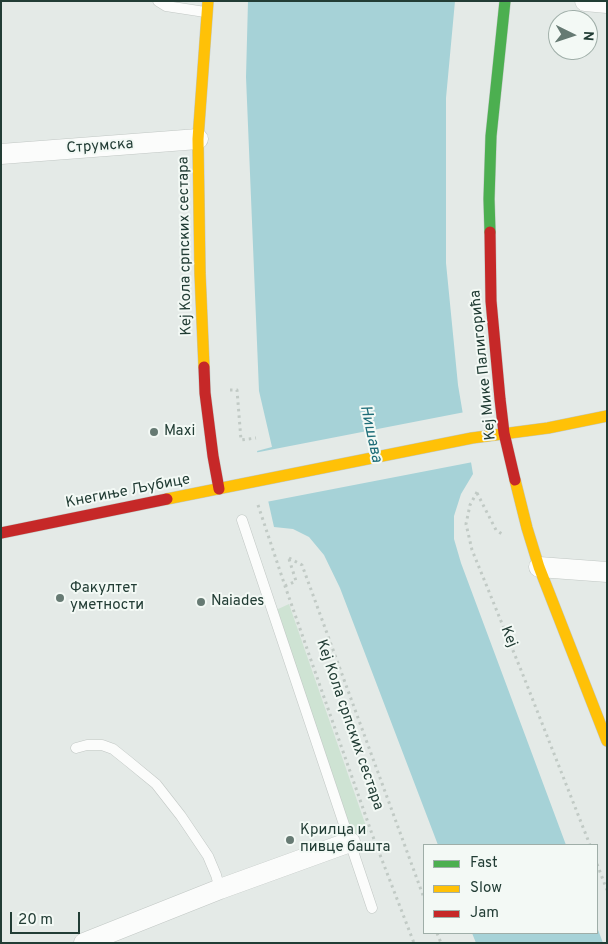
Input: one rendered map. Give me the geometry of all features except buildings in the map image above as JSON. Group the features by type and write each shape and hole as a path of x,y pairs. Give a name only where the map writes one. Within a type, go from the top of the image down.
{"street":[{"name":"Кеј Мике Палигорића","path":"505,1 491,136 489,199 491,301 498,388 504,433 527,528 539,567 607,740"},
{"path":"585,1 607,3"},
{"name":"Кеј Кола српских сестара","path":"207,7 198,139 200,273 205,393 219,489"},
{"name":"Струмска","path":"1,154 198,139"},
{"name":"Кнегиње Љубице","path":"1,533 472,438 548,428 607,416"},
{"path":"539,567 607,572"},
{"path":"84,943 220,889 350,842"}],"lane":[{"path":"158,1 166,6 207,7"},
{"path":"242,520 372,908"},
{"path":"76,748 87,745 113,749 156,784 181,816 208,856 220,889"}],"path":[{"path":"237,390 240,440 256,438"},
{"name":"Кеј","path":"503,535 496,530 477,492 470,505 466,524 472,550 524,674 590,844"},
{"name":"Кеј Кола српских сестара","path":"258,503 372,834 414,943"},
{"path":"285,586 296,581 289,558 302,565 423,895"},
{"path":"598,867 607,890"}],"green space":[{"path":"289,604 368,832 351,838 276,610"}],"water":[{"name":"Нишава","path":"248,1 455,1 446,98 446,263 458,385 473,474 461,494 454,516 454,539 461,563 566,844 438,844 340,588 324,555 309,537 293,529 274,527 257,451 272,447 259,391 246,77"},
{"path":"598,930 603,943 476,943 472,934 598,934"}],"pier":[{"path":"465,412 473,462 266,502 254,453"}],"traffic: fast":[{"path":"490,232 491,136 505,1"}],"traffic: slow":[{"path":"204,367 200,273 198,139 208,1"},
{"path":"167,499 472,438 548,428 607,416"},
{"path":"515,480 539,567 607,741"}],"traffic: jam":[{"path":"490,232 491,301 500,399 504,433 515,480"},
{"path":"204,367 205,393 219,489"},
{"path":"1,533 167,499"}],"place":[{"name":"Maxi","path":"154,432"},
{"name":"Факултет уметности","path":"60,598"},
{"name":"Naiades","path":"201,602"},
{"name":"Крилца и пивце башта","path":"290,840"}]}
